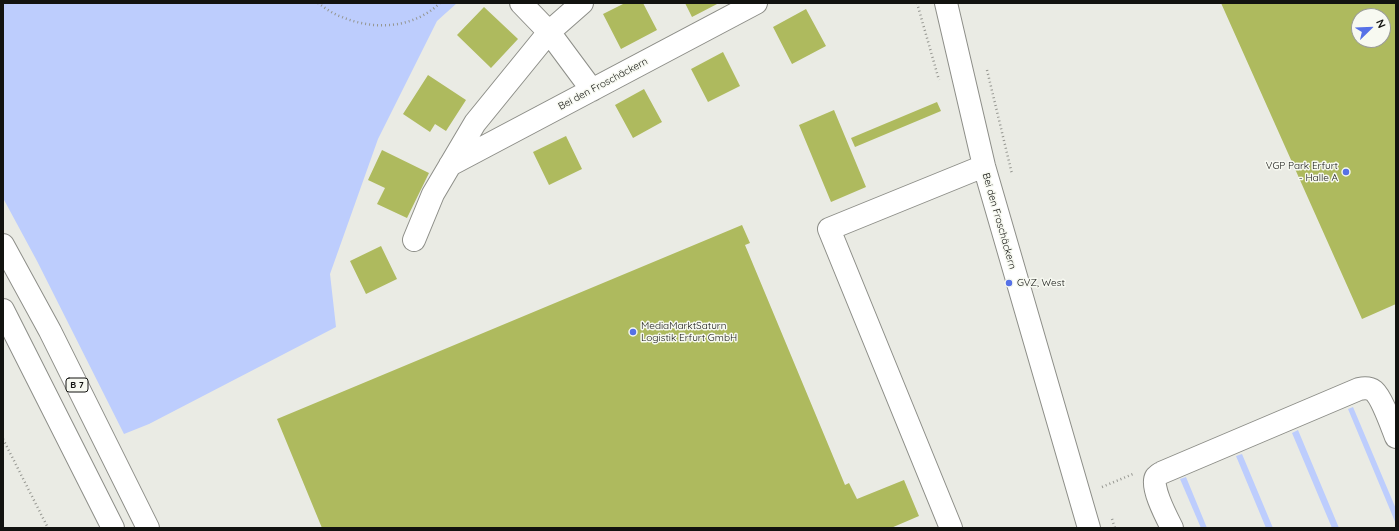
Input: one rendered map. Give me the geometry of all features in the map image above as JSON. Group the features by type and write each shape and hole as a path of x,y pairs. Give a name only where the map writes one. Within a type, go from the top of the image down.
{"main road":[{"path":"521,3 549,32 592,90"},
{"path":"414,240 433,194 475,123 549,32 582,3"},
{"name":"Bei den Froschäckern","path":"450,165 756,3"},
{"name":"Bei den Froschäckern","path":"946,3 984,166 1089,528"},
{"path":"951,528 829,229 984,166"},
{"name":"B 7","path":"3,245 50,331 148,528"},
{"path":"3,310 113,528"},
{"path":"1172,528 1155,489 1154,482 1156,476 1359,390 1367,388 1374,391 1380,398 1396,438"}],"path":[{"path":"318,3 341,17 379,26 400,24 417,20 440,3"},
{"path":"986,67 1013,179"},
{"path":"3,439 48,528"},
{"path":"1102,487 1104,494"},
{"path":"1110,514 1115,528"}],"shaded area":[{"path":"3,3 457,3 437,21 378,139 330,274 336,327 149,424 124,434 37,261 3,198"},
{"path":"1353,407 1396,509 1396,524 1348,409"},
{"path":"1298,430 1339,528 1332,528 1292,433"},
{"path":"1242,454 1273,528 1266,528 1236,456"},
{"path":"1186,477 1207,528 1201,528 1180,479"}],"building":[{"path":"625,3 643,3 657,30 621,49 603,14"},
{"path":"685,3 719,3 692,17"},
{"name":"VGP Park Erfurt - Halle A","path":"1221,3 1396,3 1396,304 1362,319"},
{"path":"484,7 518,39 491,68 457,35"},
{"path":"806,9 826,46 792,64 773,27"},
{"path":"723,52 740,86 708,102 691,69"},
{"path":"428,75 466,100 446,131 435,124 430,132 403,114"},
{"path":"644,89 662,122 633,138 615,105"},
{"path":"937,102 941,111 855,147 851,138"},
{"path":"834,110 866,187 831,202 799,125"},
{"path":"566,136 582,169 549,185 533,152"},
{"path":"382,150 429,173 407,218 377,204 385,188 368,180"},
{"name":"MediaMarktSaturn Logistik Erfurt GmbH","path":"742,225 750,243 745,245 845,485 849,483 857,499 904,480 919,516 891,528 322,528 277,419"},
{"path":"381,246 397,279 366,294 350,261"}],"place":[{"name":"VGP Park Erfurt - Halle A","path":"1346,172"},
{"name":"GVZ, West","path":"1009,283"},
{"name":"MediaMarktSaturn Logistik Erfurt GmbH","path":"633,332"}]}
